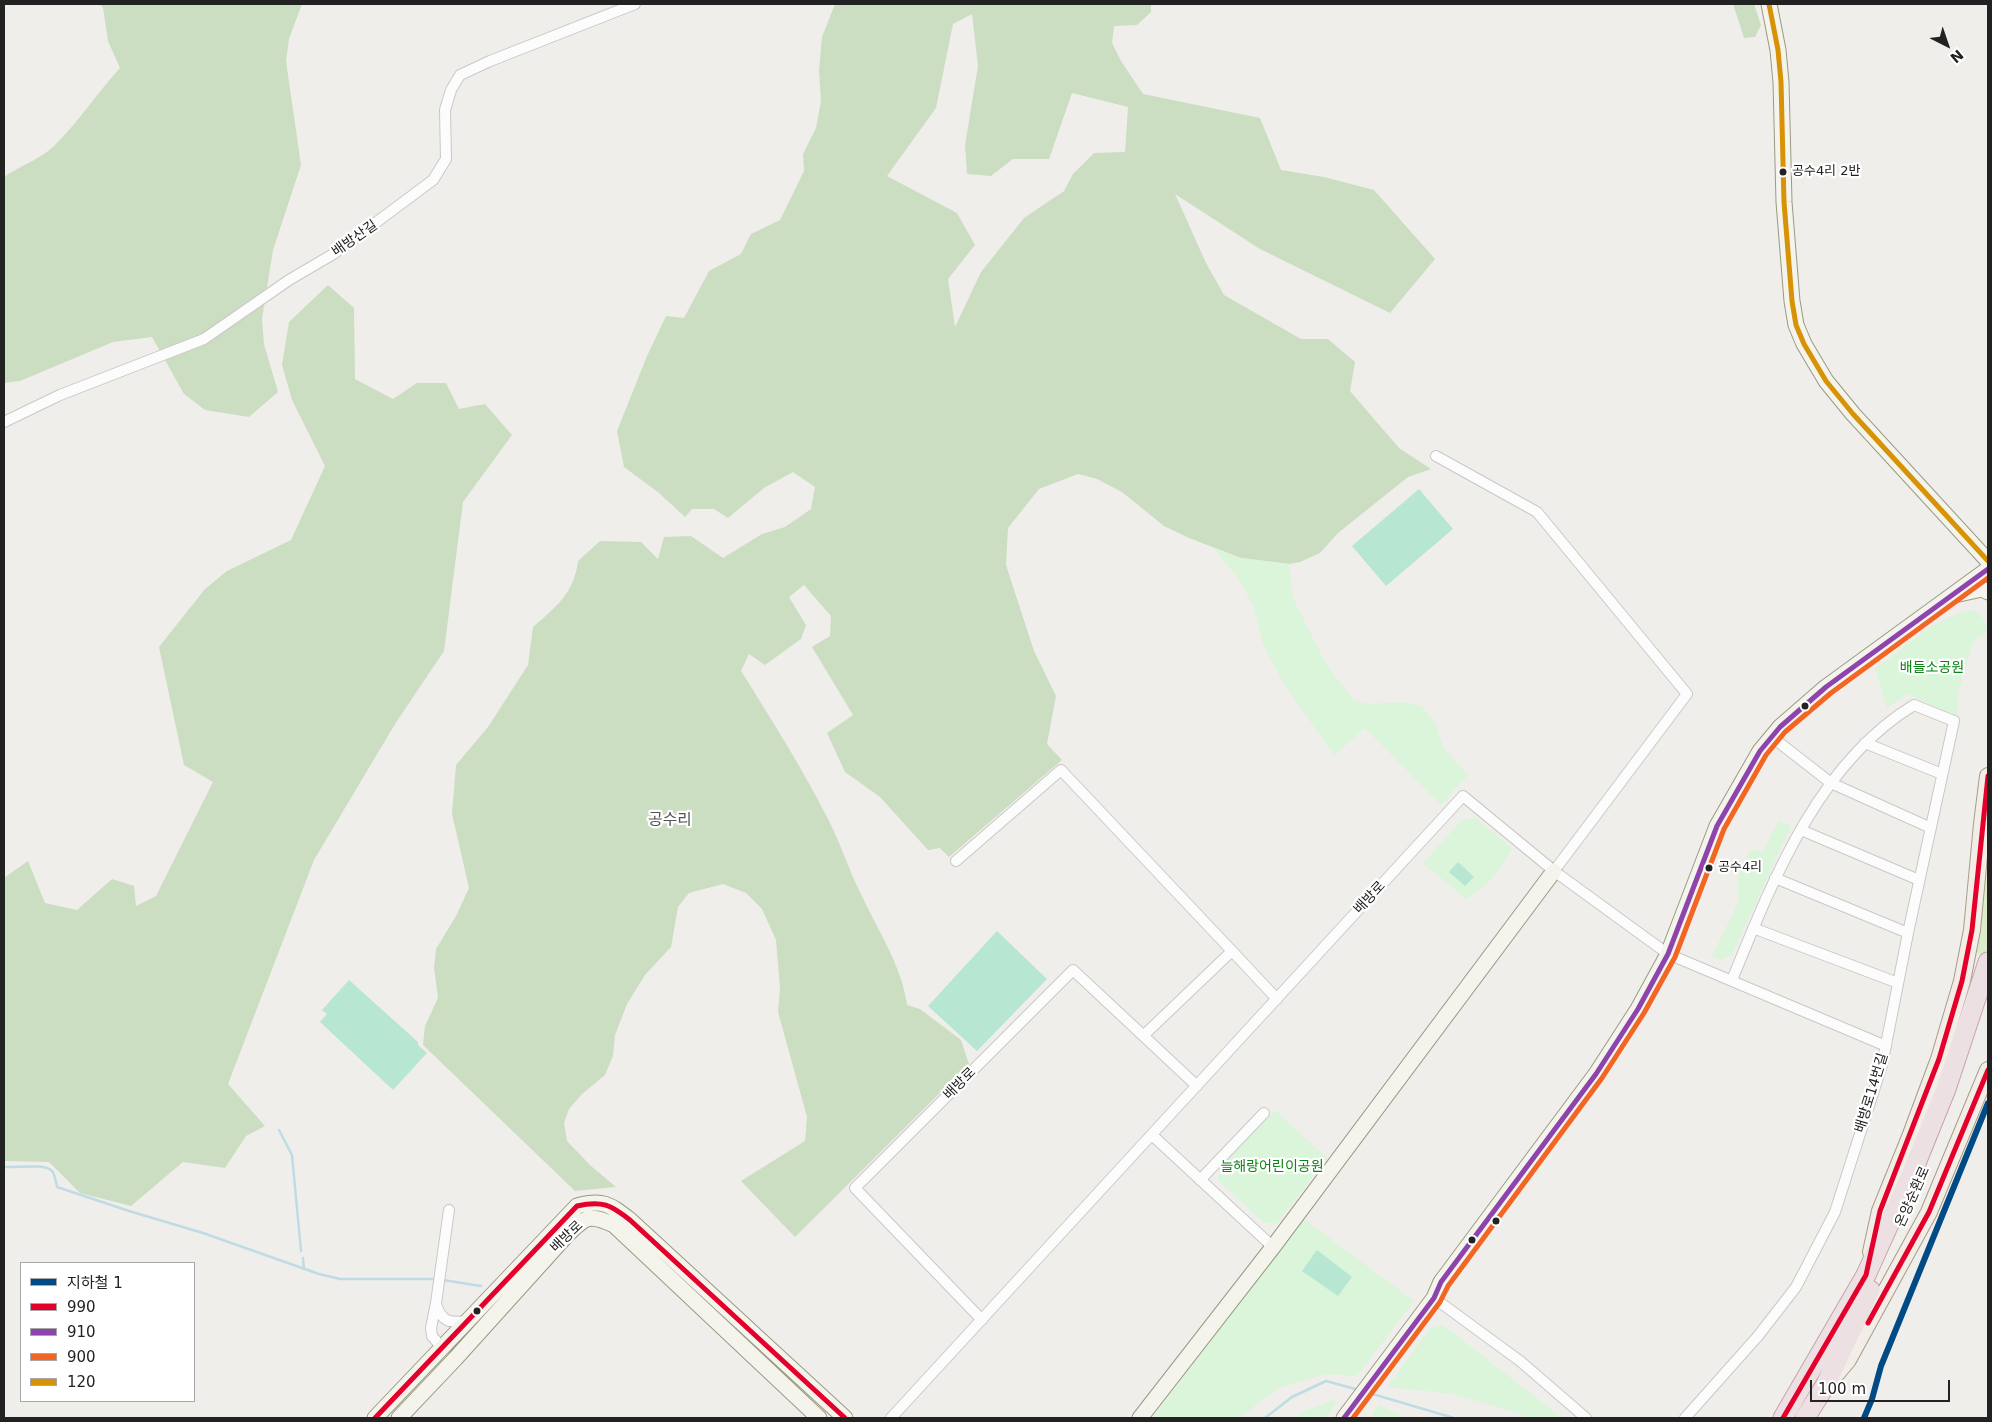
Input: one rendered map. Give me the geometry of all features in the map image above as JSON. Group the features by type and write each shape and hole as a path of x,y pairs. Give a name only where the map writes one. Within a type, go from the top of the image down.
{"highway":[{"name":"온양순환로","path":"1783,1418 1866,1275 1912,1173 1946,1089 1988,962"},
{"name":"온양순환로","path":"1805,1418 1825,1386 1919,1187 1988,1002"}],"main road":[{"path":"1866,1275 1880,1211 1936,1068 1962,981 1972,930 1988,776"},
{"path":"1825,1386 1848,1360 1929,1212 1988,1070"}],"street":[{"name":"배방산길","path":"4,422 60,395 204,339 289,280 335,254 433,180 446,159 445,110 451,90 460,75 490,61 635,4"},
{"path":"1769,4 1778,50 1781,82 1784,202 1792,301 1796,325 1804,344 1826,381 1853,414 1988,561"},
{"path":"1140,1418 1272,1247 1686,694 1538,512 1436,456"},
{"path":"1346,1416 1434,1298 1441,1282 1596,1074 1633,1017 1668,954 1717,826 1760,751 1800,708 1826,687 1988,569"},
{"path":"1949,598 1966,591 1982,588 1988,592"},
{"name":"배방로14번길","path":"1685,1418 1758,1336 1800,1278 1835,1212 1882,1065 1908,933 1954,721 1914,705 1896,716 1865,743"},
{"path":"1772,737 1830,783 1931,828"},
{"path":"1732,980 1775,878 1801,830 1830,783 1865,743 1942,774"},
{"path":"956,861 1062,770 1277,999"},
{"name":"배방로","path":"891,1418 1463,796 1554,871"},
{"path":"1801,830 1920,880"},
{"path":"1554,871 1668,954 1886,1046"},
{"path":"1775,878 1908,933"},
{"path":"1753,928 1898,983"},
{"path":"1144,1035 1232,951"},
{"name":"배방로","path":"982,1320 855,1188 1073,970 1197,1086"},
{"path":"1200,1180 1264,1113"},
{"path":"1152,1135 1272,1247"},
{"name":"배방로","path":"376,1418 577,1206 594,1201 613,1206 630,1220 845,1418"},
{"path":"443,1349 432,1336 431,1328 449,1210"},
{"name":"배방로","path":"399,1418 456,1359 566,1236 582,1220 597,1217 614,1225 819,1418"},
{"path":"1434,1298 1520,1362 1586,1418"},
{"path":"436,1303 439,1314 445,1320 456,1322 470,1320"}],"green space":[{"path":"100,4 302,4 289,39 286,61 301,165 273,250 262,319 264,344 278,392 249,417 205,410 184,394 152,337 113,342 20,381 4,383 4,177 53,147 120,68 108,41 103,8"},
{"path":"835,4 1151,4 1151,12 1137,25 1114,26 1112,43 1121,61 1143,94 1260,118 1281,170 1324,177 1374,190 1435,259 1390,313 1260,249 1175,194 1206,263 1224,295 1301,339 1328,339 1355,362 1350,391 1399,448 1431,469 1408,477 1338,533 1320,553 1300,562 1289,564 1241,558 1189,538 1164,526 1122,492 1097,479 1078,474 1039,489 1008,528 1006,565 1034,651 1056,696 1047,744 1062,760 949,857 940,848 928,850 880,797 845,772 827,733 853,715 812,647 830,636 831,616 804,585 789,597 806,625 801,639 765,665 749,654 741,671 797,763 828,819 857,887 895,963 907,1005 920,1009 961,1040 969,1064 795,1237 741,1181 805,1141 807,1117 778,1012 780,988 776,940 762,909 746,893 723,884 689,893 678,907 671,947 645,975 627,1004 615,1035 613,1056 605,1075 582,1094 569,1109 564,1123 567,1141 591,1166 616,1187 575,1191 423,1045 425,1026 438,998 434,968 436,949 456,916 469,888 452,814 456,765 488,727 528,665 533,627 556,606 568,591 573,582 578,561 600,541 641,542 658,559 664,537 691,536 723,558 762,534 785,527 811,509 815,487 793,472 764,488 728,518 714,509 692,509 685,517 659,493 624,467 617,431 647,356 666,316 684,318 709,271 741,254 751,234 780,220 804,171 803,154 816,128 821,101 819,70 822,37","holes":["972,14 978,66 965,145 967,174 991,176 1013,159 1049,159 1072,93 1128,107 1125,152 1094,153 1073,174 1064,191 1024,218 981,272 955,327 948,279 975,245 957,213 887,176 936,108 953,24"]},
{"path":"1733,4 1754,4 1761,25 1755,37 1744,38"},
{"path":"328,285 354,308 355,379 393,399 417,383 446,383 459,409 485,404 512,435 463,502 444,651 395,724 314,860 228,1084 265,1126 246,1136 225,1168 183,1162 131,1206 80,1193 49,1162 4,1161 4,878 28,861 45,903 77,910 112,879 134,886 136,906 156,896 213,782 184,765 159,647 205,589 227,571 291,540 325,466 292,400 282,365 289,322"},
{"path":"1419,489 1453,529 1386,586 1352,546"},
{"path":"1214,549 1241,558 1289,564 1293,598 1325,662 1353,700 1369,704 1403,702 1422,706 1435,723 1443,747 1468,775 1441,805 1365,728 1335,755 1282,681 1263,644 1254,607 1237,576"},
{"name":"배들소공원","path":"1970,610 1978,613 1983,618 1987,632 1973,642 1958,694 1958,717 1907,694 1887,708 1875,669 1931,626"},
{"path":"1476,818 1512,848 1492,877 1480,890 1466,899 1423,863 1462,820"},
{"path":"1779,820 1791,826 1732,955 1721,960 1712,956 1738,903 1738,876 1750,850 1763,851"},
{"path":"1988,861 1988,956 1975,953"},
{"path":"1458,862 1474,877 1465,886 1449,872"},
{"path":"997,931 1047,979 977,1051 928,1006"},
{"path":"349,980 418,1042 418,1045 427,1053 393,1090 320,1022 327,1014 322,1010"},
{"name":"늘해랑어린이공원","path":"1275,1110 1327,1158 1277,1223 1264,1223 1218,1180 1220,1167"},
{"path":"1304,1219 1414,1301 1357,1376 1325,1374 1279,1388 1239,1418 1152,1418"},
{"path":"1317,1250 1352,1277 1338,1296 1302,1271"},
{"path":"1443,1325 1561,1418 1529,1418 1453,1394 1387,1387 1431,1327"},
{"path":"1337,1399 1327,1418 1295,1418 1302,1412"},
{"path":"1379,1405 1406,1418 1372,1418 1374,1411"}],"waterway":[{"path":"279,1130 292,1155 301,1251"},
{"path":"4,1167 43,1167 52,1171 57,1187 203,1233 319,1274 340,1279 438,1279"},
{"path":"303,1258 304,1269"},
{"path":"443,1280 481,1286"},
{"path":"1265,1418 1292,1397 1326,1381 1359,1390"},
{"path":"1369,1393 1454,1418"}],"metro line":[{"name":"1","path":"1864,1418 1872,1399 1881,1366 1988,1103"}],"transit line":[{"name":"120","path":"1769,4 1778,50 1781,82 1784,202 1792,301 1796,325 1804,344 1826,381 1853,414 1988,561"},
{"name":"910","path":"1344,1418 1434,1298 1441,1282 1596,1074 1638,1009 1668,954 1717,826 1760,751 1780,727 1826,687 1988,569"},
{"name":"900","path":"1353,1418 1440,1302 1448,1286 1602,1078 1644,1013 1675,957 1724,829 1766,755 1785,732 1831,693 1988,578"},
{"name":"990","path":"1783,1418 1866,1275 1880,1211 1939,1059 1962,981 1972,930 1988,776"},
{"name":"990","path":"1868,1323 1929,1212 1988,1070"},
{"name":"990","path":"375,1418 577,1206 586,1204 606,1205 630,1220 845,1418"}],"place":[{"name":"공수4리 2반","path":"1783,172"},
{"name":"공수4리","path":"1709,868"}],"district":[{"name":"공수리","path":"670,821"}]}
